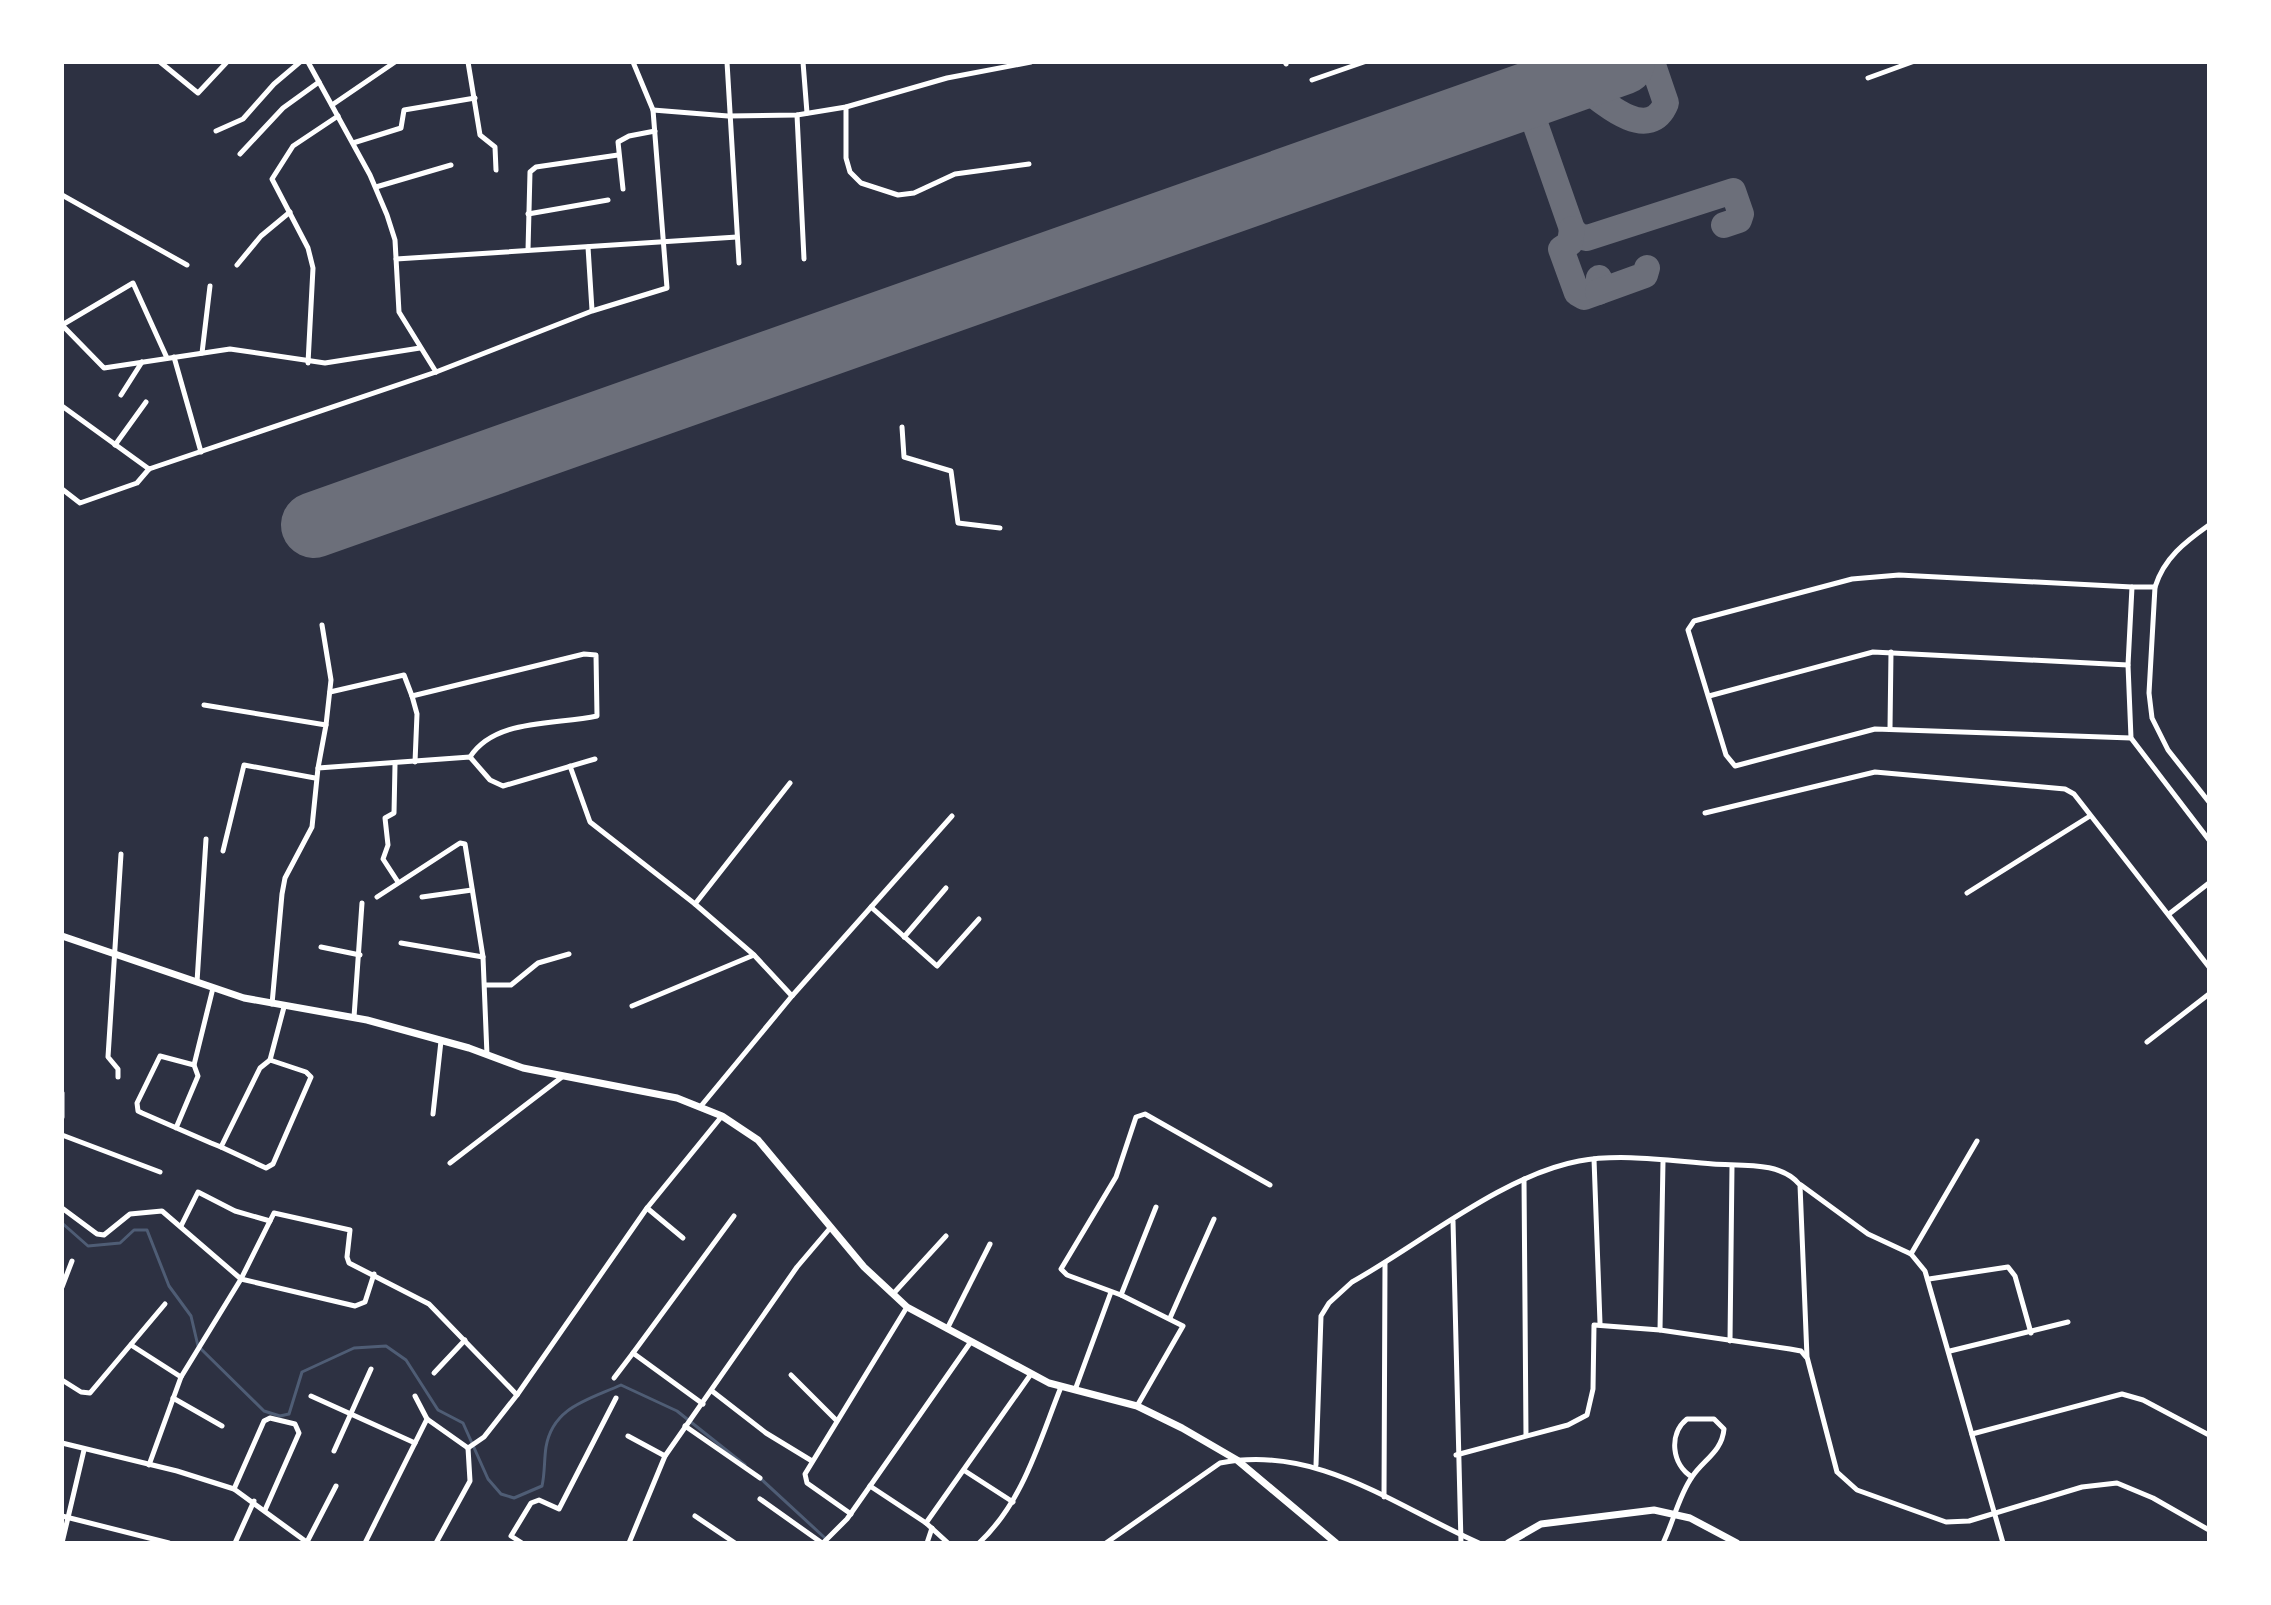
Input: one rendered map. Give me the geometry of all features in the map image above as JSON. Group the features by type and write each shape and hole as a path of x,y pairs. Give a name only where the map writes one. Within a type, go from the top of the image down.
{"street":[{"path":"160,62 198,93 227,62"},
{"path":"216,131 243,119 274,84 300,62"},
{"path":"308,62 375,187 395,240 399,312 436,372"},
{"path":"311,69 320,62"},
{"path":"332,105 395,62"},
{"path":"468,62 480,135 496,149 496,170"},
{"path":"62,489 80,503 137,483 149,469 436,372 592,311 667,288 653,110 633,62"},
{"path":"727,62 739,263"},
{"path":"803,62 807,113"},
{"path":"653,110 732,116 797,115 846,107 947,78 1031,62"},
{"path":"1312,80 1364,62"},
{"path":"1868,78 1912,62"},
{"path":"240,154 283,108 319,82"},
{"path":"353,143 401,128 404,110 475,98"},
{"path":"846,107 846,158 850,172 861,183 898,195 914,193 955,174 1029,164"},
{"path":"797,115 804,259"},
{"path":"308,363 313,268 290,212 272,179 293,146 339,116"},
{"path":"623,189 618,142 623,138 655,131"},
{"path":"528,250 529,175 533,169 618,155"},
{"path":"375,187 451,165"},
{"path":"62,195 187,265"},
{"path":"528,214 608,200"},
{"path":"237,265 261,236 290,212"},
{"path":"396,259 737,237"},
{"path":"588,247 592,311"},
{"path":"201,452 170,357 133,283 62,325 100,366 142,362 170,357 239,349 308,363 340,362 420,348"},
{"path":"202,353 210,286"},
{"path":"121,395 142,362"},
{"path":"115,445 146,402"},
{"path":"62,406 149,469"},
{"path":"902,427 904,457 951,471 958,523 1000,528"},
{"path":"2209,525 2165,563 2155,587 2149,693 2152,718 2168,750 2209,802"},
{"path":"2131,738 1890,728 1735,766 1726,755 1688,630 1694,621 1834,582 1899,575 2155,587"},
{"path":"2132,587 2128,665 2131,738 2209,840"},
{"path":"272,1005 285,878 312,827 315,778 326,725 330,663 322,625"},
{"path":"1709,696 1858,655 1891,652 2128,665"},
{"path":"1890,728 1891,652"},
{"path":"318,768 395,765 470,757 481,743 509,730 597,716 596,655 584,654 412,696"},
{"path":"330,692 404,675 412,696 418,729 415,762"},
{"path":"204,705 326,725"},
{"path":"470,757 490,780 503,786 595,759"},
{"path":"223,851 244,765 315,778"},
{"path":"395,765 394,813 385,818 388,845 384,864 398,882"},
{"path":"570,766 590,822 695,904 754,955 792,996"},
{"path":"1705,813 1850,777 1889,771 2065,789 2074,794 2209,967"},
{"path":"695,904 790,783"},
{"path":"701,1106 792,996 952,816"},
{"path":"1967,893 2090,816"},
{"path":"197,983 206,839"},
{"path":"377,897 462,843 466,845 483,957 487,1056"},
{"path":"118,1077 118,1069 108,1057 121,854"},
{"path":"2169,914 2209,883"},
{"path":"904,937 946,888"},
{"path":"422,897 472,890"},
{"path":"354,1017 362,903"},
{"path":"871,907 937,966 979,919"},
{"path":"62,936 197,983 272,1005 354,1017 563,1076 701,1106 722,1116 758,1140 831,1227 892,1295 907,1307 1031,1374 1061,1387 1137,1406 1237,1460 1336,1543"},
{"path":"401,943 483,957"},
{"path":"321,947 360,955"},
{"path":"485,985 511,985 538,963 569,954"},
{"path":"632,1006 754,955"},
{"path":"176,1128 198,1081 194,1065 213,988"},
{"path":"2147,1042 2209,994"},
{"path":"221,1147 260,1068 270,1060 284,1007"},
{"path":"433,1114 441,1040"},
{"path":"194,1065 158,1057 137,1103 138,1111 264,1168 273,1164 311,1077 306,1072 270,1060"},
{"path":"450,1163 563,1076"},
{"path":"62,1093 62,1117"},
{"path":"1137,1406 1183,1326 1121,1295 1067,1275 1061,1269 1116,1177 1138,1115 1145,1114 1270,1185"},
{"path":"436,1543 470,1481 471,1446 517,1395 647,1208 722,1116"},
{"path":"62,1135 160,1172"},
{"path":"1911,1254 1977,1141"},
{"path":"1594,1159 1600,1323"},
{"path":"1316,1465 1321,1316 1340,1291 1524,1179 1557,1166 1594,1159 1775,1169 1786,1172 1881,1242 1919,1260 1929,1279 2003,1543"},
{"path":"1660,1330 1663,1161"},
{"path":"1730,1341 1732,1165"},
{"path":"1524,1179 1526,1435"},
{"path":"1800,1185 1807,1357 1837,1472 1845,1482 1898,1507 1946,1522 1969,1521 2082,1487 2117,1483 2153,1498 2209,1530"},
{"path":"181,1226 198,1192 235,1211 270,1221"},
{"path":"1121,1295 1156,1207"},
{"path":"62,1208 101,1235 107,1234 130,1214 162,1211 241,1279 359,1307 365,1302 374,1274"},
{"path":"647,1208 683,1238"},
{"path":"149,1465 181,1377 241,1279 274,1213 350,1230 347,1261 429,1304 517,1395"},
{"path":"614,1378 734,1216"},
{"path":"1170,1318 1214,1219"},
{"path":"1453,1220 1456,1455 1462,1540"},
{"path":"629,1543 665,1456 797,1267 831,1227"},
{"path":"892,1295 946,1236"},
{"path":"946,1330 990,1244"},
{"path":"62,1287 72,1261"},
{"path":"1384,1497 1385,1263"},
{"path":"1929,1279 2008,1267 2015,1276 2031,1333"},
{"path":"1075,1391 1111,1292"},
{"path":"62,1380 81,1392 90,1393 165,1304"},
{"path":"849,1516 807,1483 804,1477 907,1307"},
{"path":"1950,1351 2068,1322"},
{"path":"1456,1455 1568,1425 1587,1415 1593,1389 1591,1329 1600,1323 1801,1351 1807,1357"},
{"path":"434,1373 465,1340"},
{"path":"760,1499 822,1543 849,1516 970,1343"},
{"path":"131,1345 181,1377"},
{"path":"633,1353 703,1404"},
{"path":"334,1451 371,1369"},
{"path":"926,1523 1031,1374"},
{"path":"791,1375 836,1420"},
{"path":"979,1543 1013,1502 1061,1387"},
{"path":"712,1391 759,1427 812,1461"},
{"path":"1972,1434 2122,1394 2143,1400 2209,1435"},
{"path":"311,1396 415,1443"},
{"path":"415,1396 427,1419 471,1446"},
{"path":"173,1398 222,1426"},
{"path":"522,1543 511,1536 534,1501 559,1509 616,1398"},
{"path":"234,1489 264,1421 270,1418 295,1424 299,1433 265,1510"},
{"path":"365,1543 427,1419"},
{"path":"1663,1543 1692,1477 1723,1438 1724,1429 1714,1419 1687,1419 1676,1436 1675,1456 1683,1472 1692,1477"},
{"path":"685,1425 760,1478"},
{"path":"628,1436 665,1456"},
{"path":"62,1443 234,1489 307,1543 336,1486"},
{"path":"62,1543 65,1517 84,1450"},
{"path":"1106,1543 1220,1463 1237,1460 1316,1465 1384,1497 1462,1540 1479,1543"},
{"path":"965,1471 1013,1502"},
{"path":"870,1486 926,1523 948,1543"},
{"path":"235,1543 254,1501"},
{"path":"1508,1543 1541,1524 1654,1510 1677,1514 1737,1543"},
{"path":"695,1516 735,1543"},
{"path":"65,1517 143,1540 169,1543"},
{"path":"927,1543 932,1528"}],"waterway":[{"path":"62,1223 88,1246 120,1243 134,1230 147,1230 169,1286 191,1316 198,1346 264,1411 280,1416 289,1414 302,1372 354,1348 386,1346 406,1360 438,1410 463,1423 488,1479 501,1494 514,1498 542,1486 546,1447 556,1423 574,1407 621,1385 677,1411 745,1465"},
{"path":"760,1478 825,1538"}],"taxiway":[{"path":"1574,79 1621,114 1647,120 1658,116 1666,103 1652,62"},
{"path":"1509,102 1531,112 1535,100 1547,89"},
{"path":"1531,112 1572,229 1578,236 1587,238 1733,191 1741,214 1739,220 1724,225"},
{"path":"1572,229 1570,243 1561,249 1577,293 1584,297 1598,292 1599,278"},
{"path":"1598,292 1645,275 1647,268"}],"runway":[{"path":"314,525 1622,62"}]}
